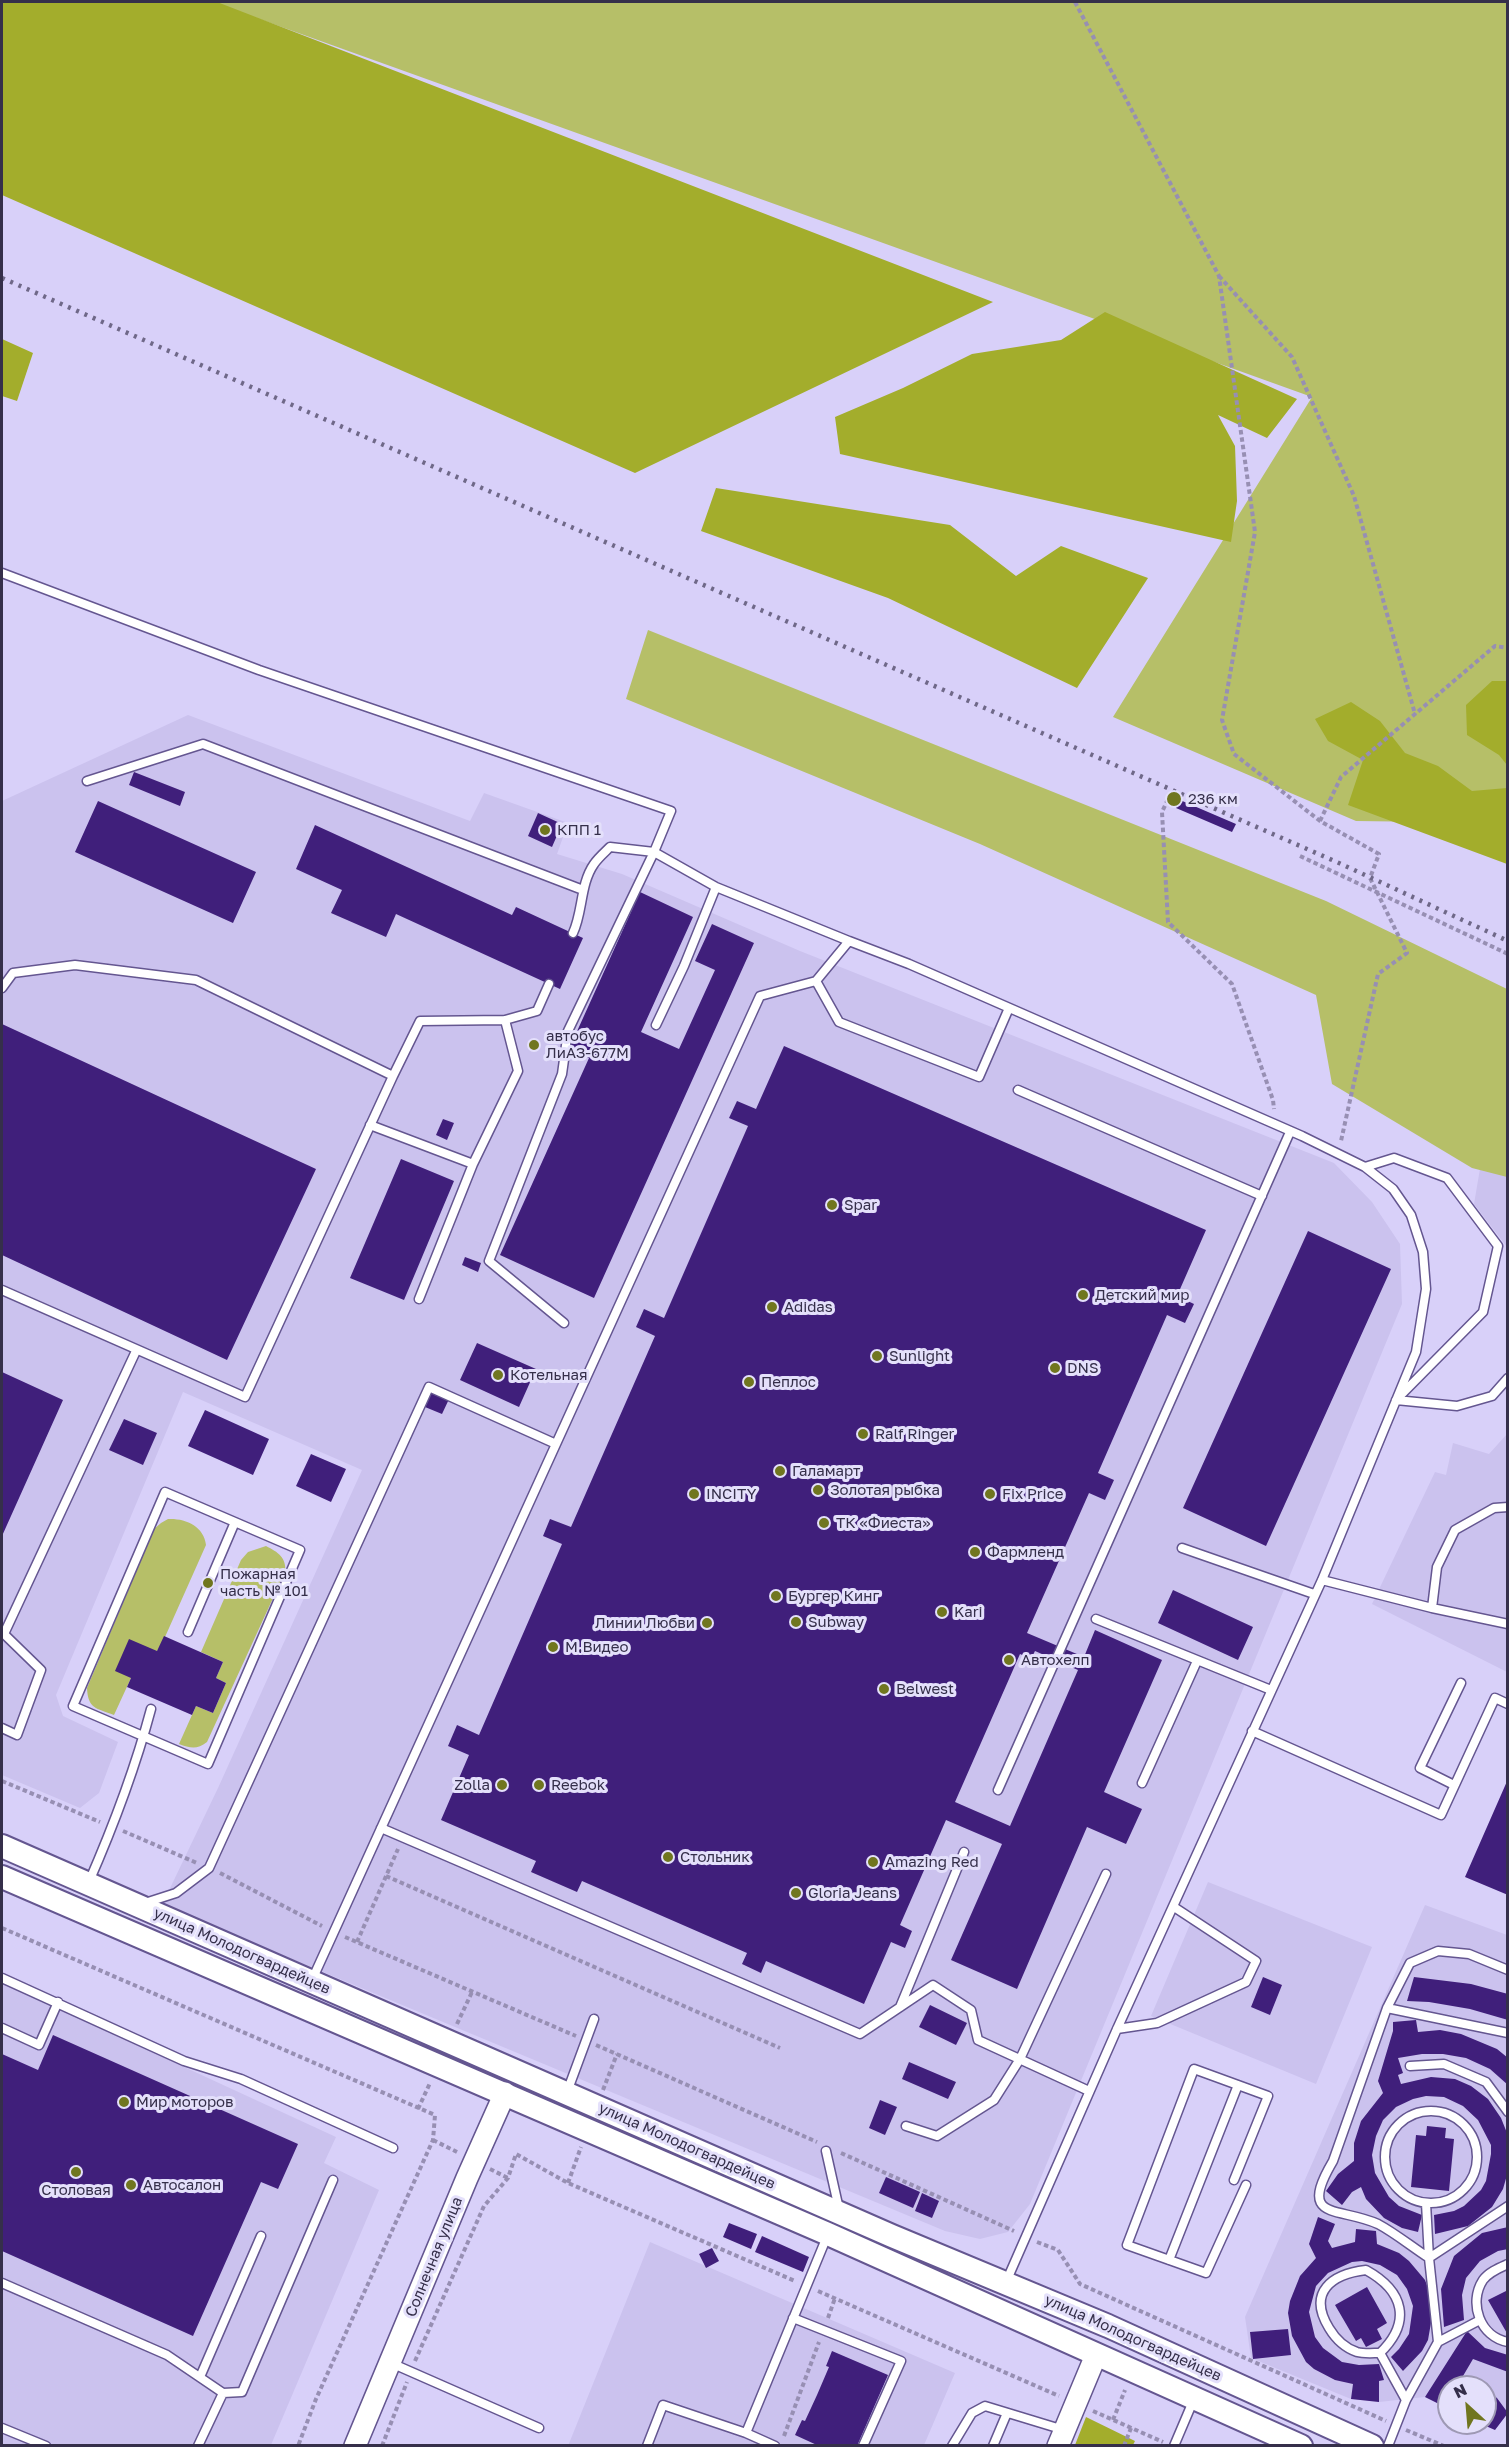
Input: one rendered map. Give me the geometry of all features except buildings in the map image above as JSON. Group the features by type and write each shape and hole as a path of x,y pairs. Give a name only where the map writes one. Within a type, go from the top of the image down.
{"main road":[{"name":"улица Молодогвардейцев","path":"2,1846 840,2213 1108,2326 1372,2445"},
{"name":"улица Молодогвардейцев","path":"2,1877 828,2234 1301,2445"},
{"name":"Солнечная улица","path":"505,2093 514,2070"},
{"path":"1096,2355 1108,2326"},
{"path":"1194,2398 1206,2370"}],"street":[{"name":"Солнечная улица","path":"355,2445 505,2093"},
{"path":"1061,2438 1096,2355"}],"lane":[{"path":"2,573 259,670 671,811 654,852 568,1031 562,1074 489,1261 564,1323"},
{"path":"87,781 203,744 583,890"},
{"path":"573,933 579,921 583,890 593,865 610,847 654,852 716,887 909,964 1365,1167 1393,1189 1411,1215 1424,1252 1426,1289 1416,1352 1322,1580 1089,2091 1006,2283"},
{"path":"656,1025 684,966 716,887"},
{"path":"311,1982 760,996 816,981 849,941"},
{"path":"2,988 13,973 75,965 196,980 393,1076"},
{"path":"816,981 838,1022 979,1077 1009,1008"},
{"path":"2,1290 136,1351 245,1397 420,1020 505,1020 537,1011 549,984"},
{"path":"418,1299 473,1164 518,1071 505,1020"},
{"path":"1018,1090 1262,1196"},
{"path":"370,1125 473,1164"},
{"path":"998,1790 1290,1132"},
{"path":"1365,1167 1394,1158 1447,1178 1498,1246 1483,1312 1396,1400"},
{"path":"2,1728 17,1735 41,1670 3,1633 136,1351"},
{"path":"1396,1400 1457,1406 1492,1396 1508,1378"},
{"path":"137,1905 177,1893 209,1868 429,1387 556,1444"},
{"path":"165,1492 300,1550 208,1764 144,1737 73,1706 165,1492"},
{"path":"1432,1608 1437,1567 1455,1530 1494,1508 1508,1507"},
{"path":"188,1632 235,1522"},
{"path":"1182,1548 1314,1594"},
{"path":"1322,1580 1432,1608 1508,1624"},
{"path":"1096,1619 1271,1690"},
{"path":"1142,1783 1197,1661"},
{"path":"1454,1785 1420,1768 1461,1683"},
{"path":"1252,1731 1440,1815 1495,1698 1508,1704"},
{"path":"88,1884 113,1827 144,1737 151,1709"},
{"path":"381,1828 860,2034 933,1985 971,2010 978,2040 1089,2091"},
{"path":"900,2007 964,1852"},
{"path":"906,2126 937,2136 994,2100 1020,2059 1106,1874"},
{"path":"1117,2029 1157,2023 1246,1982 1256,1961 1174,1908"},
{"path":"1429,2258 1377,2224 1333,2212 1322,2206 1318,2195 1320,2183 1333,2161 1387,2008 1410,1963 1438,1951 1469,1954 1508,1970"},
{"path":"2,1978 184,2061 241,2079 393,2148"},
{"path":"2,2028 39,2045 58,2002"},
{"path":"1387,2008 1508,2033"},
{"path":"567,2093 594,2019"},
{"path":"1410,2066 1444,2064 1485,2082 1508,2112"},
{"path":"1234,2180 1268,2096 1194,2068 1127,2246 1206,2273 1246,2185"},
{"path":"1169,2260 1238,2085"},
{"path":"1428,2111 1446,2113 1468,2129 1476,2146 1475,2173 1466,2188 1457,2196 1448,2201 1426,2204 1403,2195 1393,2184 1386,2172 1384,2157 1387,2142 1395,2127 1407,2117 1428,2111"},
{"path":"827,2149 840,2213"},
{"path":"2,2283 167,2355 223,2393 242,2392 333,2180"},
{"path":"1426,2204 1438,2342"},
{"path":"1429,2258 1508,2206"},
{"path":"746,2433 828,2234"},
{"path":"200,2377 261,2236"},
{"path":"1508,2264 1495,2270 1484,2280 1477,2299 1480,2320 1489,2333 1508,2342"},
{"path":"1366,2270 1381,2278 1395,2295 1402,2315 1397,2332 1380,2353 1357,2352 1347,2347 1323,2319 1320,2304 1323,2291 1334,2279 1348,2272 1366,2270"},
{"path":"793,2318 901,2361 863,2445"},
{"path":"1388,2445 1406,2400 1438,2342 1480,2320"},
{"path":"1380,2353 1406,2400"},
{"path":"390,2363 539,2428"},
{"path":"198,2445 223,2393"},
{"path":"1172,2445 1194,2398"},
{"path":"647,2445 663,2405 775,2445"},
{"path":"952,2445 972,2413 984,2406 1006,2413 1061,2438"},
{"path":"993,2445 1006,2413"},
{"path":"2,2428 46,2445"}],"path":[{"path":"1075,2 1219,276 1292,357 1354,496 1415,714"},
{"path":"1219,276 1255,531 1222,720 1234,754 1320,821 1379,854 1370,878 1407,953 1378,974 1338,1154"},
{"path":"1320,821 1341,777 1496,646 1508,648"},
{"path":"1168,799 1162,812 1168,922 1232,984 1273,1100 1275,1125"},
{"path":"1300,856 1508,954"},
{"path":"2,1781 209,1868 334,1932 586,2040 827,2149"},
{"path":"357,1942 403,1838"},
{"path":"386,1876 780,2048"},
{"path":"2,1928 435,2115 433,2140 316,2399 298,2445"},
{"path":"838,2152 1058,2250 1080,2284 1444,2445"},
{"path":"382,2445 411,2371 484,2206 508,2178 516,2154 567,2183 1172,2445"},
{"path":"781,2445 835,2298"},
{"path":"1124,2445 1131,2428"}],"shaded area":[{"path":"188,715 470,821 484,793 568,823 557,854 622,874 800,951 1334,1163 1372,1202 1400,1244 1402,1304 1030,2204 1008,2232 980,2239 945,2231 162,1905 218,1788 362,1470 183,1392 56,1695 63,1716 118,1742 99,1793 80,1808 2,1775 2,801"},
{"path":"1482,1157 1507,1165 1507,1247 1474,1204"},
{"path":"1507,1434 1507,1672 1372,1604 1435,1472 1446,1475 1453,1443 1489,1454"},
{"path":"1208,1882 1372,1947 1316,2084 1151,2016"},
{"path":"1425,1905 1507,1935 1507,2413 1497,2427 1497,2375 1437,2375 1437,2403 1425,2397 1379,2402 1351,2399 1251,2358 1245,2317"},
{"path":"2,1983 336,2137 324,2163 379,2190 271,2445 2,2446"},
{"path":"650,2242 955,2373 924,2445 568,2446"}],"green space":[{"path":"2,2 217,2 993,302 635,473 2,195"},
{"path":"212,2 1507,2 1507,823 1356,821 1113,717 1312,397"},
{"path":"1105,312 1297,399 1267,438 1218,415 1235,446 1237,501 1231,542 840,454 835,417 903,388 972,354 1061,340"},
{"path":"2,339 33,353 17,401 2,396"},
{"path":"716,488 950,525 1016,576 1061,546 1148,578 1077,688 888,598 701,531"},
{"path":"648,630 1326,901 1507,989 1507,1177 1472,1168 1332,1084 1316,995 980,844 626,699"},
{"path":"1492,681 1507,681 1507,765 1499,755 1467,735 1466,705"},
{"path":"1351,702 1380,721 1405,753 1438,766 1472,791 1507,788 1507,864 1348,805 1363,760 1328,741 1315,719"},
{"path":"168,1519 193,1524 202,1533 206,1545 165,1637 157,1651 131,1678 114,1715 91,1704 87,1688 154,1529"},
{"path":"266,1546 281,1556 285,1563 285,1572 207,1742 193,1748 179,1744 196,1706 213,1713 226,1683 216,1678 223,1662 201,1652 241,1560 248,1552"},
{"path":"1086,2417 1135,2441 1133,2445 1075,2445"}],"railway":[{"path":"2,278 1339,863 1508,941"}],"place":[{"name":"236 км","path":"1174,799"},
{"name":"КПП 1","path":"545,830"},
{"name":"автобус ЛиАЗ-677М","path":"534,1045"},
{"name":"Spar","path":"832,1205"},
{"name":"Детский мир","path":"1083,1295"},
{"name":"Adidas","path":"772,1307"},
{"name":"Sunlight","path":"877,1356"},
{"name":"DNS","path":"1055,1368"},
{"name":"Котельная","path":"498,1375"},
{"name":"Пеплос","path":"749,1382"},
{"name":"Ralf Ringer","path":"863,1434"},
{"name":"Галамарт","path":"780,1471"},
{"name":"Золотая рыбка","path":"818,1490"},
{"name":"INCITY","path":"694,1494"},
{"name":"Fix Price","path":"990,1494"},
{"name":"ТК «Фиеста»","path":"824,1523"},
{"name":"Фармленд","path":"975,1552"},
{"name":"Пожарная часть № 101","path":"208,1583"},
{"name":"Бургер Кинг","path":"776,1596"},
{"name":"Kari","path":"942,1612"},
{"name":"Subway","path":"796,1622"},
{"name":"Линии Любви","path":"707,1623"},
{"name":"М.Видео","path":"553,1647"},
{"name":"Автохелп","path":"1009,1660"},
{"name":"Belwest","path":"884,1689"},
{"name":"Zolla","path":"502,1785"},
{"name":"Reebok","path":"539,1785"},
{"name":"Стольник","path":"668,1857"},
{"name":"Amazing Red","path":"873,1862"},
{"name":"Gloria Jeans","path":"796,1893"},
{"name":"Мир моторов","path":"124,2102"},
{"name":"Столовая","path":"76,2172"},
{"name":"Автосалон","path":"131,2185"}]}
